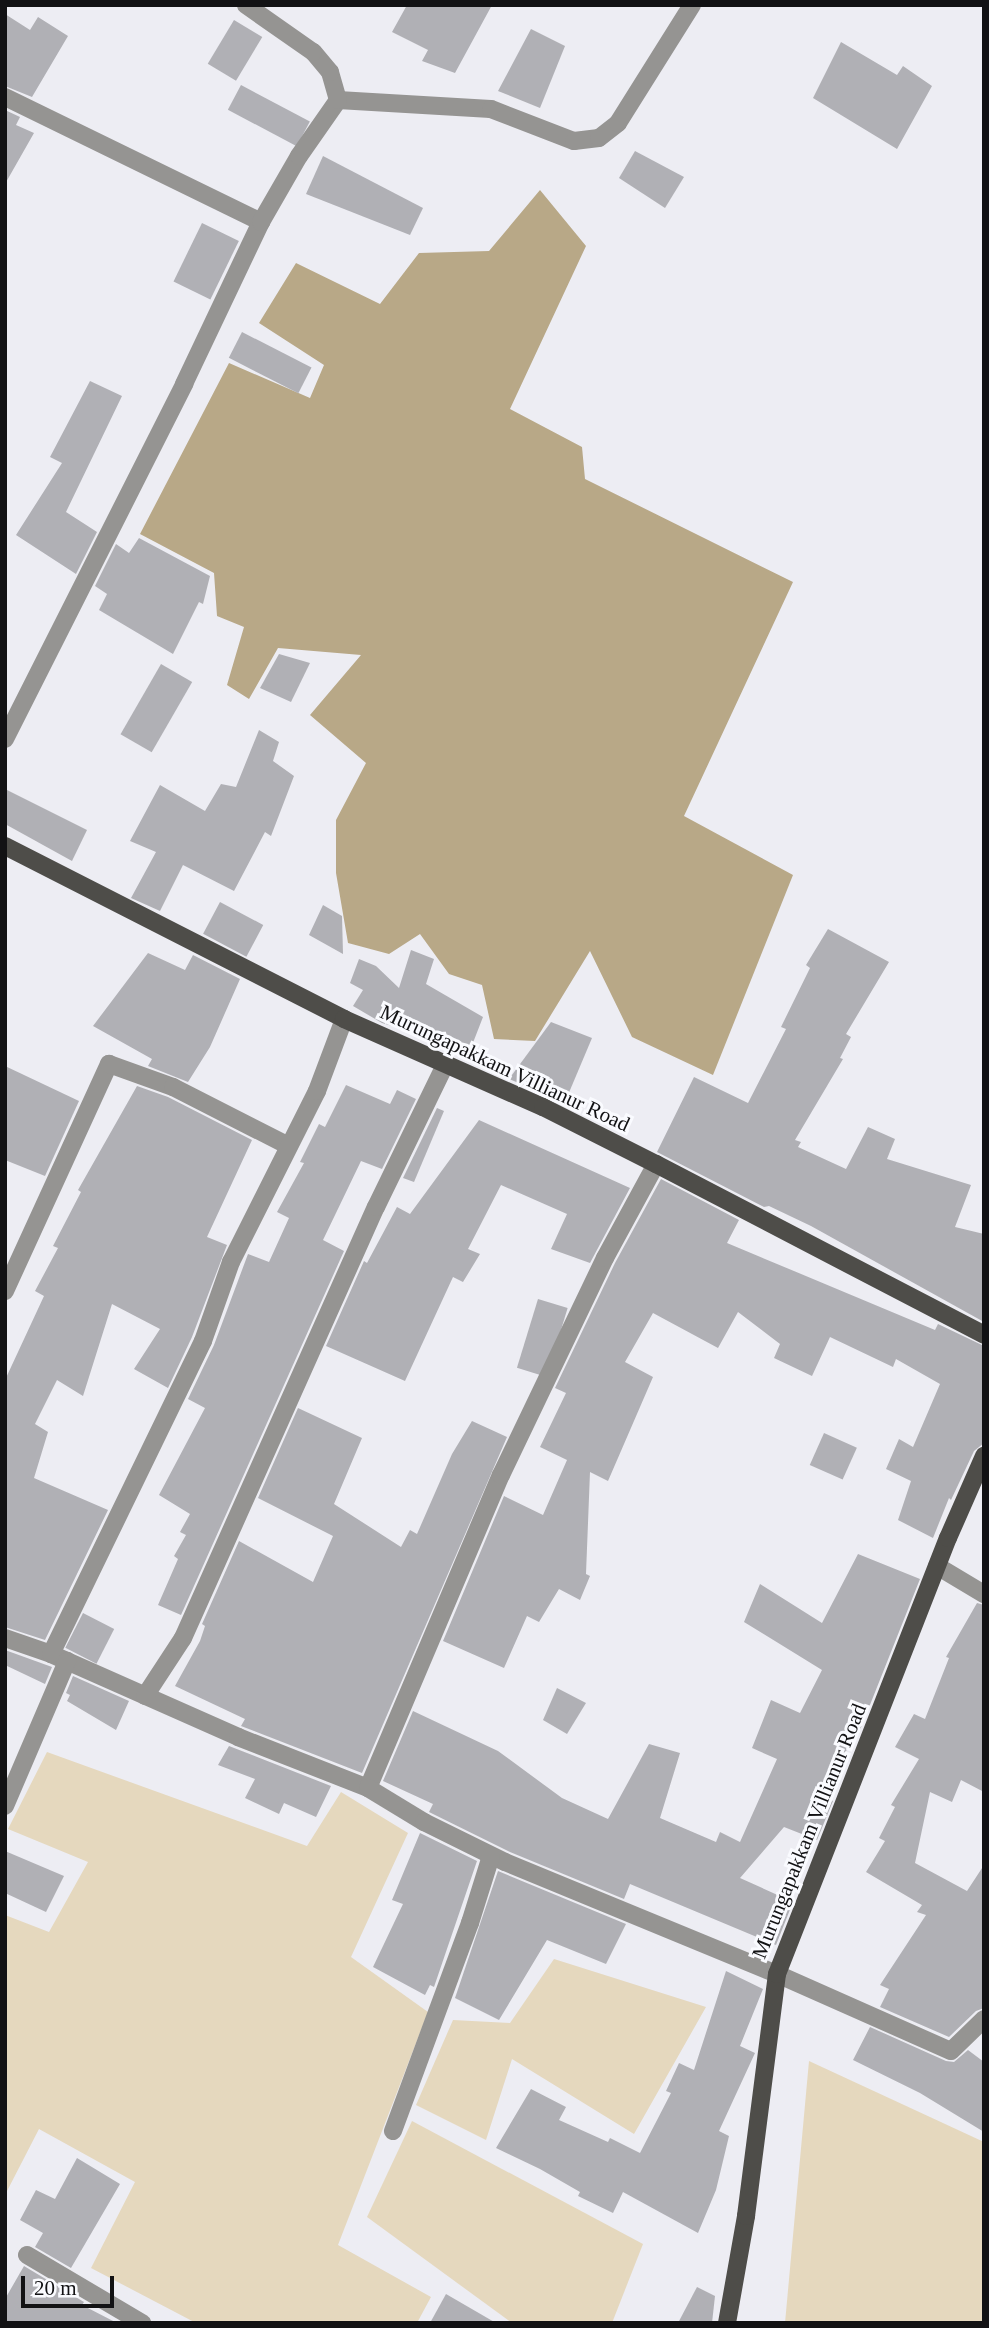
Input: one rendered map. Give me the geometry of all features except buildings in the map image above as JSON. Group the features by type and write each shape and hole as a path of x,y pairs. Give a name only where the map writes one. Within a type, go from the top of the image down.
{"main road":[{"name":"Murungapakkam Villianur Road","path":"5,846 344,1019 446,1063 656,1164 984,1335"},
{"name":"Murungapakkam Villianur Road","path":"727,2323 746,2216 777,1974 937,1566 984,1455"}],"street":[{"path":"246,5 313,52 330,72 338,100"},
{"path":"338,100 491,108 574,141 599,138 618,123 692,5"},
{"path":"5,97 261,222"},
{"path":"5,739 184,384 261,222 299,156 338,100"},
{"path":"5,1806 59,1658 141,1472 203,1341 231,1262 317,1091 344,1019"},
{"path":"145,1696 183,1638 376,1207 446,1063"},
{"path":"5,1291 109,1064 173,1087 289,1146"},
{"path":"368,1788 501,1475 605,1258 656,1164"},
{"path":"937,1566 984,1594"},
{"path":"5,1638 59,1658 368,1788 424,1822 491,1856 777,1974 951,2052 984,2019"},
{"path":"393,2130 470,1923 491,1856"},
{"path":"27,2255 142,2323"}],"shaded area":[{"path":"540,190 586,246 510,409 582,447 585,479 793,582 684,816 793,875 713,1075 632,1037 590,951 535,1041 494,1039 482,985 449,974 420,934 389,954 348,943 336,873 336,820 366,763 310,715 361,655 278,648 249,699 227,685 244,627 217,616 214,573 140,534 229,363 310,398 324,365 259,323 296,263 380,304 419,253 489,251"},
{"path":"47,1752 307,1846 341,1792 408,1833 351,1957 428,2012 338,2245 431,2297 417,2323 196,2323 91,2268 135,2182 39,2129 5,2195 5,1915 49,1932 88,1862 8,1829"},
{"path":"554,1959 706,2007 634,2134 512,2059 486,2140 416,2105 453,2020 510,2023"},
{"path":"809,2061 984,2142 984,2323 785,2323"},
{"path":"412,2121 643,2244 612,2323 512,2323 367,2217"}]}
